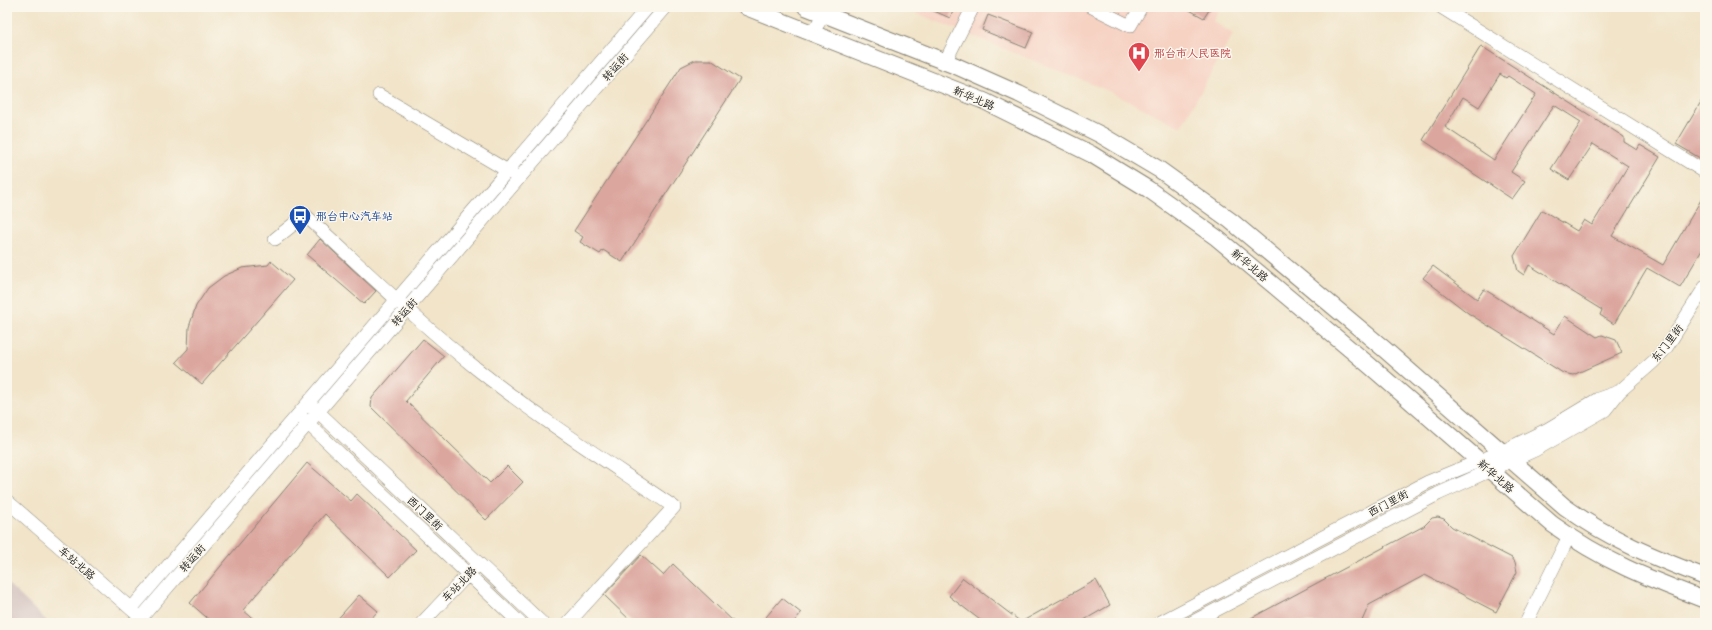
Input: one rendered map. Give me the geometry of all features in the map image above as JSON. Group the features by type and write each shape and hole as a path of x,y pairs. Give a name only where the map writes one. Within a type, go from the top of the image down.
{"main road":[{"name":"新华北路","path":"746,7 948,86 1010,113 1091,154 1148,188 1217,238 1369,365 1533,508 1569,536 1615,564 1648,579 1705,600"},
{"name":"新华北路","path":"806,7 826,11 1019,94 1101,135 1160,170 1203,200 1383,348 1565,507 1593,526 1625,544 1705,577"}],"street":[{"name":"转运街","path":"131,609 648,7"},
{"name":"转运街","path":"144,620 318,412 666,7"},
{"path":"945,62 973,7"},
{"path":"1092,7 1130,26 1141,7"},
{"path":"1441,7 1456,11 1705,172"},
{"path":"812,33 826,11"},
{"path":"379,95 519,178"},
{"path":"275,239 305,215 407,309 477,369 520,401 674,507 568,623"},
{"name":"东门里街","path":"1506,457 1554,440 1605,410 1620,391 1653,362 1666,348 1705,286"},
{"name":"西门里街","path":"308,402 542,623"},
{"path":"298,414 520,623"},
{"name":"西门里街","path":"1159,623 1428,482 1484,466 1506,457"},
{"path":"1191,623 1438,494 1484,466"},
{"name":"车站北路","path":"7,501 144,620"},
{"path":"1526,623 1569,536"},
{"name":"车站北路","path":"422,623 479,563"}],"shaded area":[{"name":"邢台市人民医院","path":"901,7 1220,7 1213,21 1233,34 1181,127 1104,89"},
{"path":"7,583 49,623 7,623"}],"building":[{"path":"925,7 955,7 950,18"},
{"path":"1184,7 1211,7 1204,18"},
{"path":"988,15 1033,32 1026,48 982,30"},
{"path":"1481,46 1624,137 1624,142 1637,150 1640,145 1660,157 1612,236 1663,265 1705,193 1705,245 1680,287 1647,268 1614,324 1600,315 1602,310 1529,265 1524,275 1518,271 1514,256 1542,210 1577,231 1584,220 1592,225 1628,166 1593,144 1569,180 1551,169 1581,122 1554,105 1511,172 1525,181 1512,199 1423,140","holes":["1500,74 1506,78 1508,76 1536,94 1494,160 1445,127 1463,97 1479,107"]},
{"path":"695,60 711,60 740,79 622,262 603,250 600,254 580,242 583,237 574,231 681,67"},
{"path":"1705,95 1705,161 1676,144"},
{"path":"320,239 376,291 364,304 307,255"},
{"path":"271,261 293,280 202,384 176,362 188,349 189,327 196,306 208,288 224,276 242,268 268,265"},
{"path":"1433,266 1477,299 1484,289 1554,334 1565,316 1597,337 1602,335 1616,340 1622,353 1573,375 1563,373 1468,313 1423,278"},
{"path":"423,339 444,356 406,401 490,483 507,466 523,482 486,520 371,407 372,398"},
{"path":"307,463 351,501 357,494 416,550 390,577 325,514 243,610 258,623 213,623 190,603"},
{"path":"1438,517 1444,519 1452,527 1512,558 1515,562 1517,572 1496,612 1425,575 1369,605 1361,623 1242,623 1424,526 1432,518"},
{"path":"641,555 663,575 673,564 735,623 633,623 604,595"},
{"path":"963,578 1021,622 1096,580 1110,605 1079,623 984,623 949,596"},
{"path":"359,595 378,611 367,623 334,623"},
{"path":"782,598 801,613 793,623 761,623"}],"place":[{"name":"邢台市人民医院","path":"1139,72"},
{"name":"邢台中心汽车站","path":"300,236"}]}
